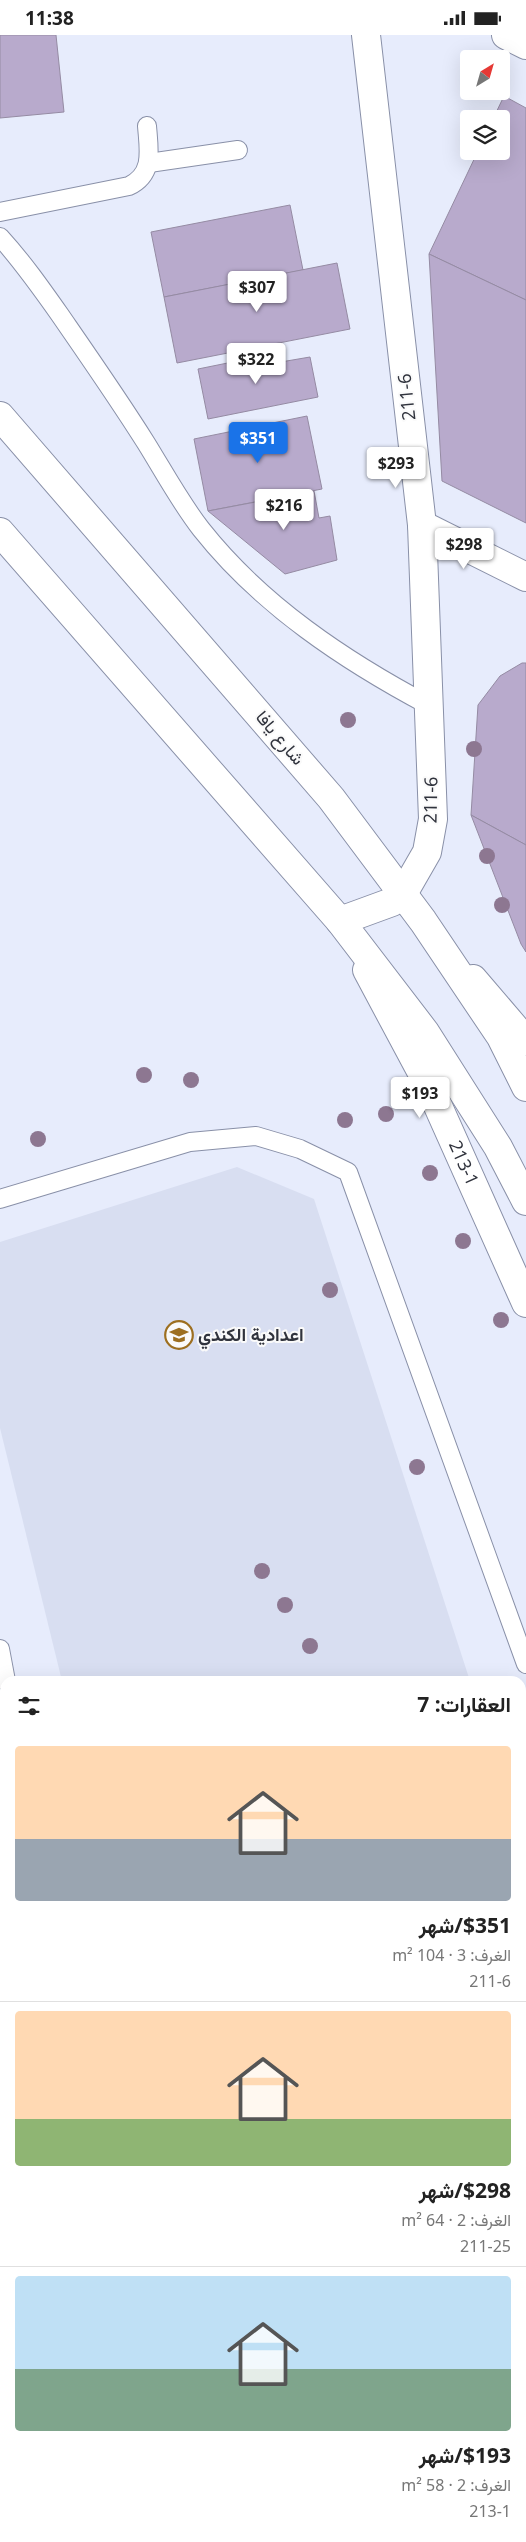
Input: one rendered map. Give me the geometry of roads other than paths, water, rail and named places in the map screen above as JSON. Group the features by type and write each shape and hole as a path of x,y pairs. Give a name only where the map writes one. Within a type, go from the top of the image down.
{"main road":[{"name":"211-6","path":"340,921 392,902 404,892 427,852 433,819 422,525 366,35"},
{"path":"506,35 526,45"},
{"name":"شارع يافا","path":"0,416 319,783 404,892 501,1037 526,1087"},
{"path":"422,525 526,577"},
{"path":"0,532 340,921 425,1032 498,1147 526,1201"},
{"name":"213-1","path":"340,921 429,1086 526,1303"},
{"path":"423,921 526,1041"}],"lane":[{"path":"0,212 129,186 141,178 148,163 147,126"},
{"path":"148,163 238,149"},
{"path":"0,237 25,267 95,365 175,493 201,529 230,563 266,597 329,645 387,683 430,706"},
{"path":"0,1199 190,1142 256,1136 300,1149 348,1173 526,1664"},
{"path":"0,1649 5,1676"}],"place":[{"name":"اعدادية الكندي","path":"179,1335"}]}
